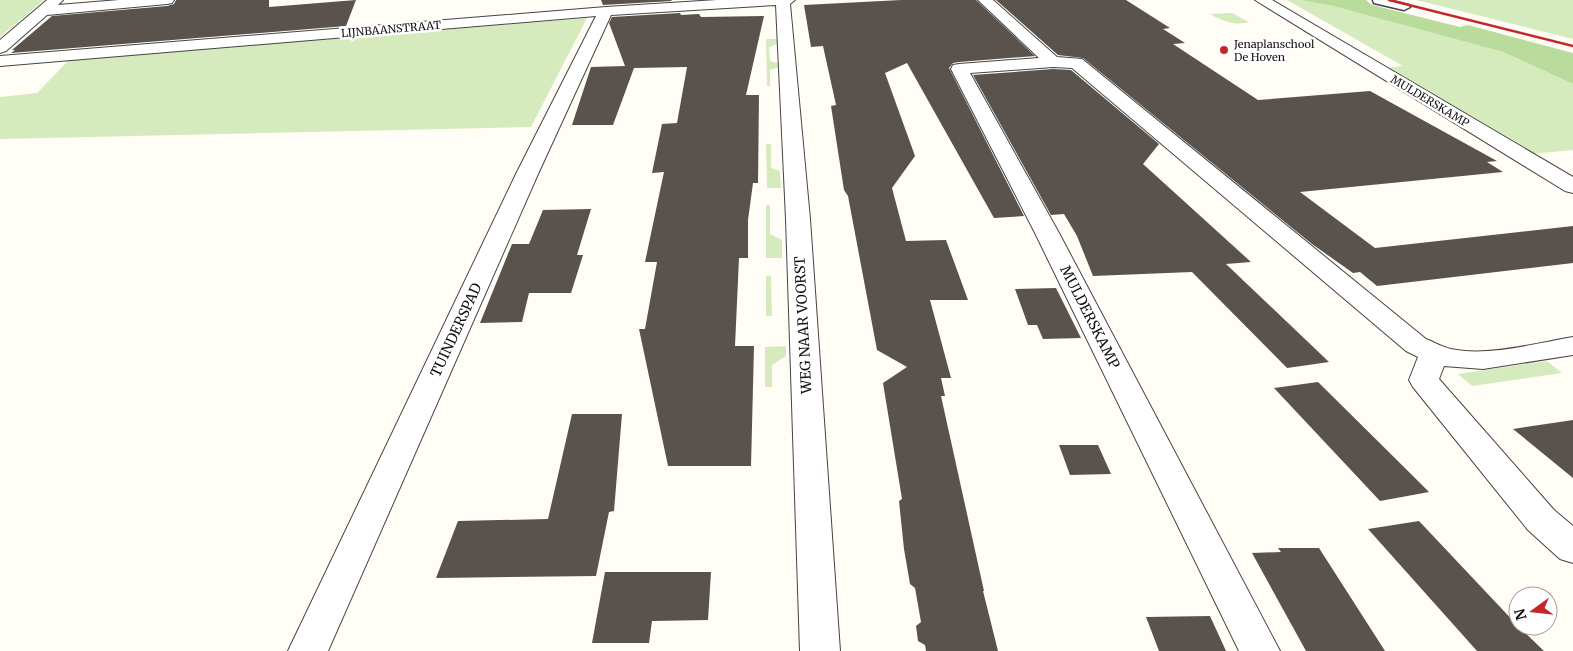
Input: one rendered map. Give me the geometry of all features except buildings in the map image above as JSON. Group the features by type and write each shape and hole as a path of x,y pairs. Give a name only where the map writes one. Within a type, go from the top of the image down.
{"street":[{"path":"0,48 56,0"},
{"path":"43,11 167,0"},
{"name":"WEG NAAR VOORST","path":"783,0 798,220 820,651"},
{"name":"LIJNBAANSTRAAT","path":"0,62 606,11 685,2 788,0"},
{"path":"986,0 1053,62"},
{"name":"MULDERSKAMP","path":"1262,0 1573,186"},
{"name":"TUINDERSPAD","path":"308,651 527,174 606,11"},
{"name":"MULDERSKAMP","path":"1260,651 1056,251 959,68 1053,62 1076,63 1402,334 1416,345 1434,354 1455,359 1473,360 1573,346"},
{"path":"1434,354 1424,380 1541,520 1573,548"}],"lane":[{"path":"1380,0 1378,1 1404,7"}],"green space":[{"path":"0,0 44,0 0,37"},
{"path":"1287,0 1300,0 1333,6 1503,52 1573,84 1573,150 1532,154 1384,68 1403,66"},
{"path":"1300,0 1366,0 1372,5 1460,27 1468,25 1573,53 1573,84 1503,52 1333,6"},
{"path":"1416,0 1573,0 1573,39"},
{"path":"1232,13 1249,22 1229,22 1210,14"},
{"path":"587,18 531,127 0,139 0,97 37,93 69,60"},
{"path":"766,39 777,39 777,44 769,47 770,61 778,63 779,67 770,70 770,86 767,86"},
{"path":"766,144 771,144 771,168 780,171 781,188 767,188"},
{"path":"766,205 770,205 770,234 782,240 782,258 766,258"},
{"path":"766,276 771,276 772,316 766,316"},
{"path":"786,346 786,356 772,365 772,387 765,387 765,347"},
{"path":"1547,361 1562,373 1472,386 1458,374"}],"railway":[{"path":"1389,0 1573,46"}],"place":[{"name":"Jenaplanschool De Hoven","path":"1224,50"}]}
